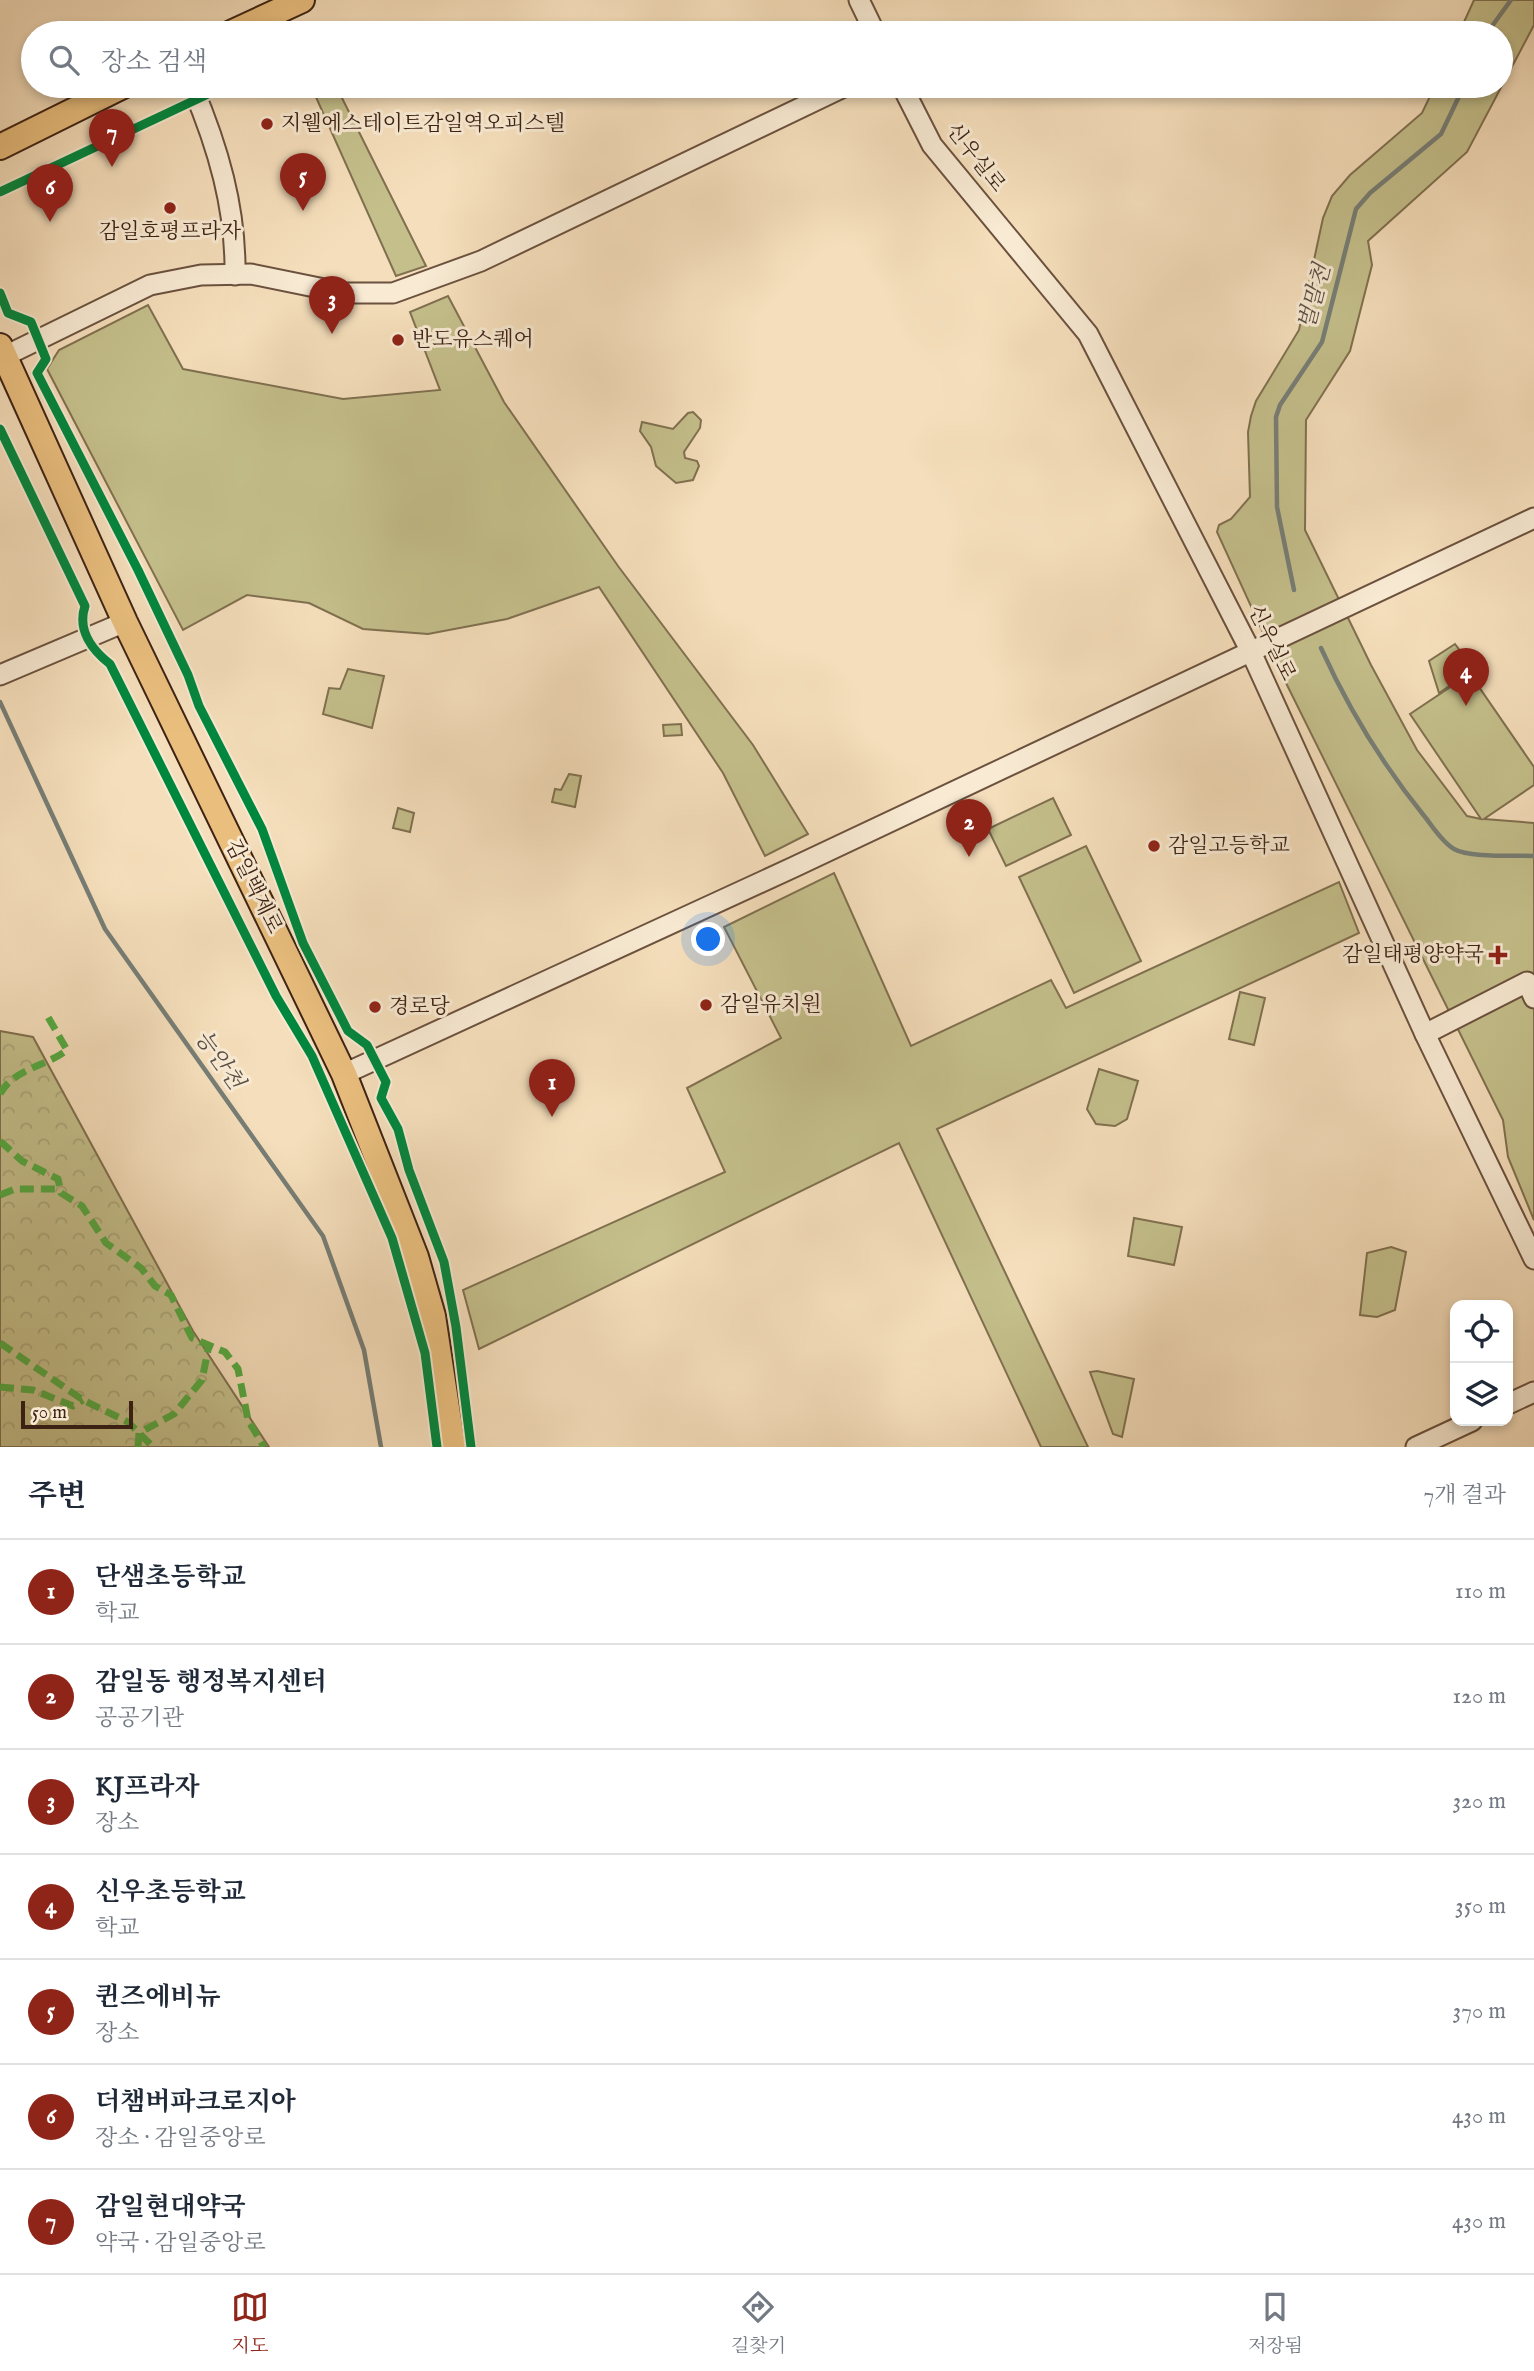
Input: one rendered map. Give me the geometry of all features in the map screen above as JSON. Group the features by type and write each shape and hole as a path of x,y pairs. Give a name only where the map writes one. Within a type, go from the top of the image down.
{"main road":[{"path":"257,21 302,0"},
{"path":"0,147 99,98"},
{"name":"감일백제로","path":"2,351 125,622 344,1074 416,1257 433,1316 453,1447"}],"street":[{"path":"859,0 870,21"},
{"path":"196,98 229,196 235,238 235,275"},
{"path":"2,351 150,285 201,275 251,274 344,293 393,293 481,261 821,98"},
{"name":"신우실로","path":"908,98 932,145 1088,334 1251,652 1425,1034 1534,1259"},
{"path":"344,1074 1534,518"},
{"path":"8,671 125,622"},
{"path":"1425,1034 1532,987"},
{"path":"1513,1402 1534,1392"},
{"path":"1416,1447 1461,1426"}],"green space":[{"path":"1474,0 1534,0 1534,25 1513,65 1513,21 1464,21"},
{"path":"316,98 342,98 426,266 396,276"},
{"path":"1429,98 1495,98 1467,152 1368,241 1372,265 1350,351 1306,420 1305,530 1371,665 1417,750 1467,816 1481,819 1410,714 1470,674 1534,767 1534,785 1484,819 1534,823 1534,1220 1508,1157 1503,1120 1287,685 1217,532 1219,525 1231,519 1250,497 1248,432 1251,416 1256,401 1299,330 1323,218 1332,196 1350,175 1422,113"},
{"path":"448,296 504,402 618,566 753,745 808,834 765,856 723,773 599,587 507,619 428,634 363,629 309,603 247,595 183,630 47,369 59,350 148,305 183,369 343,399 440,390 410,312"},
{"path":"693,412 701,420 700,428 684,452 685,458 697,461 699,466 693,480 676,483 656,466 651,447 640,431 642,422 673,429 688,413"},
{"path":"1455,644 1474,669 1439,693 1429,661"},
{"path":"348,669 384,676 372,728 323,714 329,688 340,689"},
{"path":"681,724 682,735 664,736 663,725"},
{"path":"569,774 581,776 575,807 552,802 555,789 561,790"},
{"path":"1053,798 1071,835 1006,866 988,829"},
{"path":"398,808 414,813 410,832 393,828"},
{"path":"1086,846 1141,961 1074,993 1019,877"},
{"path":"834,873 911,1046 1051,980 1066,1008 1339,882 1359,933 937,1129 1088,1447 1041,1447 899,1143 479,1349 463,1290 725,1172 687,1088 781,1038 724,927"},
{"path":"1240,992 1265,998 1254,1045 1229,1039"},
{"path":"0,1031 33,1037 193,1331 269,1447 0,1447"},
{"path":"1099,1069 1138,1081 1127,1119 1115,1126 1096,1124 1087,1109"},
{"path":"1134,1218 1182,1227 1174,1265 1128,1256"},
{"path":"1391,1247 1406,1252 1395,1310 1377,1317 1360,1315 1367,1253"},
{"path":"1090,1372 1134,1379 1122,1437 1113,1434"}],"waterway":[{"name":"벌말천","path":"1496,21 1511,0"},
{"name":"벌말천","path":"1294,590 1277,507 1276,417 1280,405 1322,342 1356,209 1370,193 1441,134 1458,98"},
{"name":"벌말천","path":"1321,648 1355,715 1381,757 1446,842 1454,849 1470,854 1534,856"},
{"name":"능안천","path":"0,702 105,929 323,1236 364,1350 381,1447"}],"marked path":[{"path":"0,1094 22,1073 67,1050 48,1017"},
{"path":"0,1141 22,1161 58,1179 61,1193 82,1206 106,1243 141,1268 155,1286 171,1295 192,1338 225,1352 238,1369 248,1420 264,1447"},
{"path":"0,1195 15,1189 60,1189"},
{"path":"0,1343 83,1400 128,1422 153,1447"},
{"path":"138,1447 139,1433 174,1414 202,1380 209,1345"},
{"path":"0,1387 33,1390 73,1406 83,1400"}],"cycle path":[{"path":"0,192 200,98"},
{"path":"0,293 8,313 31,322 46,359 37,373 138,570 188,675 199,706 262,829 303,943 348,1031 367,1045 386,1082 381,1098 398,1129 409,1170 444,1262 456,1327 471,1447"},
{"path":"0,429 85,606 83,623 88,639 110,664 276,996 312,1056 392,1238 425,1353 437,1447"}],"place":[{"name":"지웰에스테이트감일역오피스텔","path":"267,124"},
{"name":"감일현대약국","path":"112,167"},
{"name":"감일호평프라자","path":"170,208"},
{"name":"퀸즈에비뉴","path":"303,211"},
{"name":"더챔버파크로지아","path":"50,222"},
{"name":"KJ프라자","path":"332,334"},
{"name":"반도유스퀘어","path":"398,340"},
{"name":"신우초등학교","path":"1466,706"},
{"name":"감일고등학교","path":"1154,846"},
{"name":"감일동 행정복지센터","path":"969,857"},
{"name":"감일태평양약국","path":"1498,955"},
{"name":"감일유치원","path":"706,1005"},
{"name":"경로당","path":"375,1007"},
{"name":"단샘초등학교","path":"552,1117"}]}
